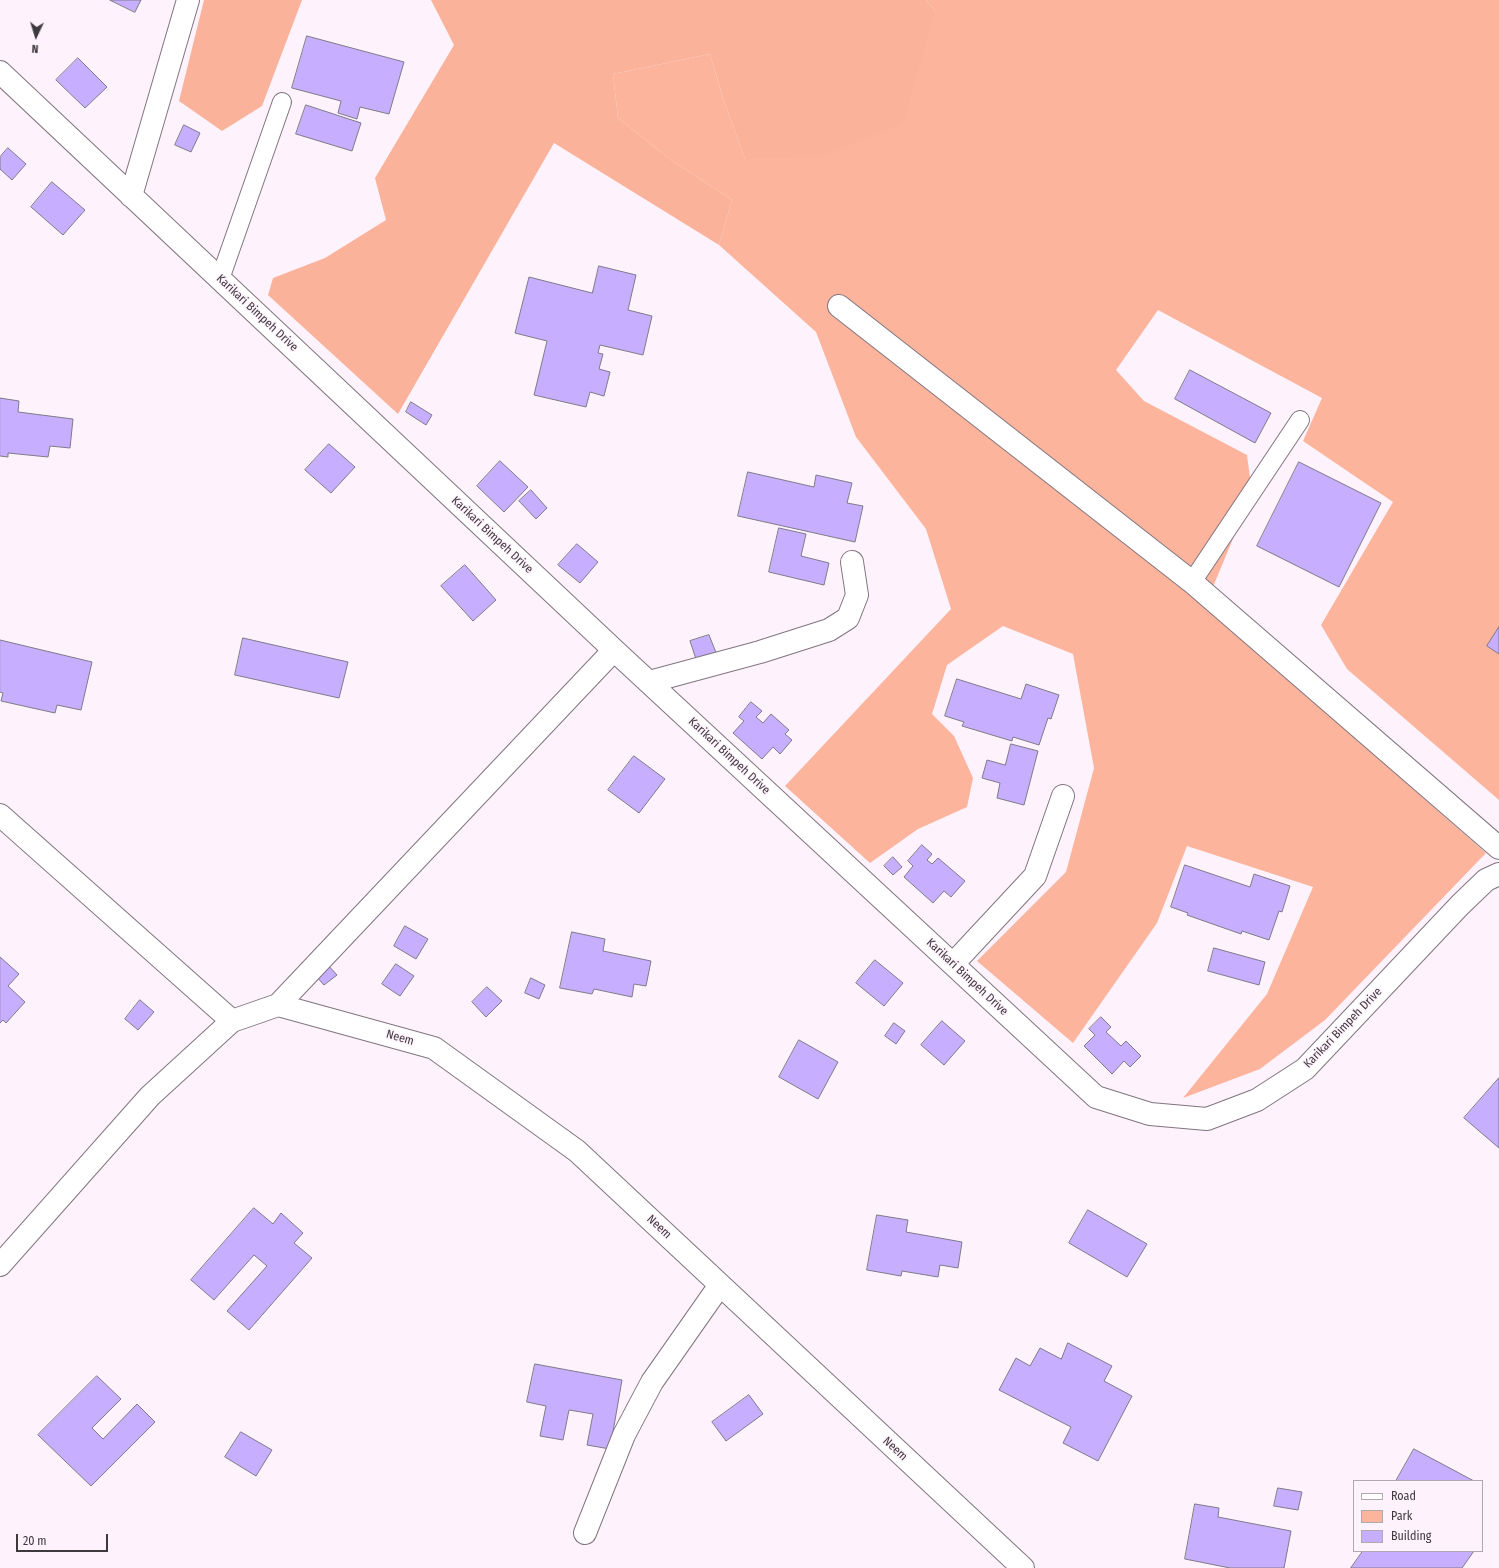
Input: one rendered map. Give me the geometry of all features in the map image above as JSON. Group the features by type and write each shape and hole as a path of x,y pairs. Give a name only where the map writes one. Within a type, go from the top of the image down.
{"street":[{"path":"131,196 188,0"},
{"name":"Karikari Bimpeh Drive","path":"0,72 614,650 1096,1097 1150,1114 1207,1119 1257,1100 1305,1069 1460,905 1486,880 1499,874"},
{"path":"839,306 1192,582 1499,848"},
{"path":"649,682 760,652 829,630 848,618 856,595 852,562"},
{"path":"0,1265 150,1096 232,1021 278,1004 614,650"},
{"path":"953,964 1035,876 1063,796"},
{"path":"0,815 232,1021"},
{"name":"Neem","path":"278,1004 434,1048 577,1151 1023,1568"},
{"path":"585,1533 624,1435 652,1382 720,1285"}],"lane":[{"path":"220,279 282,102"},
{"path":"1192,582 1300,420"}],"green space":[{"path":"926,0 1499,0 1499,800 1347,669 1321,625 1393,502 1303,441 1322,398 1158,310 1116,370 1144,401 1247,455 1252,493 1205,606 1486,853 1325,1020 1260,1069 1183,1098 1267,994 1313,887 1187,846 1157,923 1073,1043 977,961 1066,872 1094,768 1073,654 1003,626 947,665 932,714 954,736 973,778 967,807 918,829 870,863 785,786 951,609 926,529 856,437 816,332 719,245 732,200 671,160 618,118 613,74 710,54 723,98 745,159 935,11"}],"shaded area":[{"path":"204,0 302,0 262,106 222,131 179,101"},
{"path":"431,0 926,0 935,11 903,124 823,156 745,159 723,98 710,54 613,74 618,118 671,160 732,200 719,245 554,143 398,414 268,295 273,278 325,258 386,220 375,178 454,45"}],"building":[{"path":"110,0 141,0 135,12"},
{"path":"307,36 404,62 389,114 360,107 357,119 338,113 341,101 292,88"},
{"path":"78,58 107,87 85,108 56,80"},
{"path":"306,105 361,123 352,151 296,134"},
{"path":"184,125 200,133 191,152 175,145"},
{"path":"8,148 26,164 12,180 0,169 0,157"},
{"path":"52,182 85,210 63,235 31,207"},
{"path":"599,266 636,275 628,310 652,316 643,355 600,345 598,353 603,354 599,369 610,372 604,396 590,392 586,407 534,395 547,341 515,333 529,277 592,293"},
{"path":"1190,370 1271,413 1255,443 1175,399"},
{"path":"0,398 19,401 18,412 73,419 70,448 50,446 48,457 8,453 8,457 0,456"},
{"path":"411,402 432,415 426,425 406,412"},
{"path":"329,444 355,467 331,493 305,470"},
{"path":"500,461 528,487 504,512 477,486"},
{"path":"1299,462 1381,503 1339,587 1257,546"},
{"path":"748,472 814,487 816,475 852,483 847,503 863,506 855,542 738,516"},
{"path":"531,490 547,508 536,519 519,501"},
{"path":"779,528 806,534 801,556 829,563 824,585 769,572"},
{"path":"577,544 598,562 580,583 558,565"},
{"path":"465,565 496,600 473,621 441,586"},
{"path":"1499,627 1499,654 1487,646"},
{"path":"709,635 717,655 697,662 690,641"},
{"path":"243,638 348,662 339,698 235,675"},
{"path":"0,640 92,662 81,710 57,705 55,713 1,701 3,693 0,692"},
{"path":"957,679 1021,699 1026,684 1059,695 1051,719 1048,718 1039,745 1013,737 1012,741 962,726 964,722 945,716"},
{"path":"751,702 762,711 756,717 763,723 771,714 789,730 785,734 792,740 780,754 773,747 762,759 733,733 744,721 739,717"},
{"path":"1011,744 1038,751 1024,805 997,798 1000,783 982,778 987,760 1005,765"},
{"path":"634,756 665,779 639,813 608,790"},
{"path":"922,845 932,854 927,860 932,864 938,858 965,881 951,897 944,891 933,903 904,877 913,866 908,861"},
{"path":"893,857 902,867 893,875 884,866"},
{"path":"1185,865 1250,887 1254,874 1290,886 1282,912 1279,911 1269,940 1242,931 1241,934 1187,915 1188,913 1171,907"},
{"path":"405,926 428,939 416,959 394,946"},
{"path":"572,932 605,939 603,951 651,961 646,986 634,984 632,997 594,989 592,994 560,988"},
{"path":"1214,948 1265,962 1259,985 1208,971"},
{"path":"0,957 19,974 8,986 25,1002 6,1023 3,1020 0,1023"},
{"path":"875,960 903,983 884,1006 856,983"},
{"path":"327,964 337,975 324,985 314,974"},
{"path":"396,964 414,976 400,996 382,984"},
{"path":"531,978 545,985 539,999 525,993"},
{"path":"487,987 502,1001 486,1017 472,1002"},
{"path":"140,1000 154,1012 138,1030 125,1019"},
{"path":"1101,1017 1111,1027 1106,1032 1121,1046 1126,1041 1141,1056 1130,1067 1124,1061 1112,1074 1084,1046 1095,1035 1089,1029"},
{"path":"942,1021 965,1041 944,1065 921,1045"},
{"path":"894,1023 905,1031 896,1044 885,1036"},
{"path":"799,1040 838,1062 818,1099 779,1077"},
{"path":"1499,1078 1499,1148 1464,1118"},
{"path":"254,1208 273,1224 281,1213 303,1233 294,1243 312,1258 249,1330 227,1311 267,1266 254,1255 214,1300 191,1280"},
{"path":"1088,1210 1147,1244 1127,1277 1069,1243"},
{"path":"877,1215 908,1220 906,1232 962,1242 958,1268 940,1265 938,1277 902,1271 901,1276 867,1270"},
{"path":"1068,1343 1112,1366 1104,1381 1132,1396 1098,1461 1063,1443 1071,1427 999,1390 1016,1358 1030,1366 1040,1348 1061,1359"},
{"path":"535,1364 622,1380 610,1449 587,1445 593,1414 569,1410 563,1440 540,1436 546,1406 527,1402"},
{"path":"97,1376 121,1399 92,1428 103,1439 137,1404 155,1422 91,1486 38,1435"},
{"path":"749,1395 763,1414 726,1441 712,1422"},
{"path":"241,1432 272,1450 256,1476 225,1457"},
{"path":"1414,1449 1472,1480 1397,1480"},
{"path":"1278,1488 1302,1492 1298,1510 1274,1506"},
{"path":"1195,1504 1219,1508 1218,1517 1291,1531 1284,1568 1230,1568 1185,1559"},
{"path":"1362,1552 1473,1552 1462,1568 1351,1568"}]}
